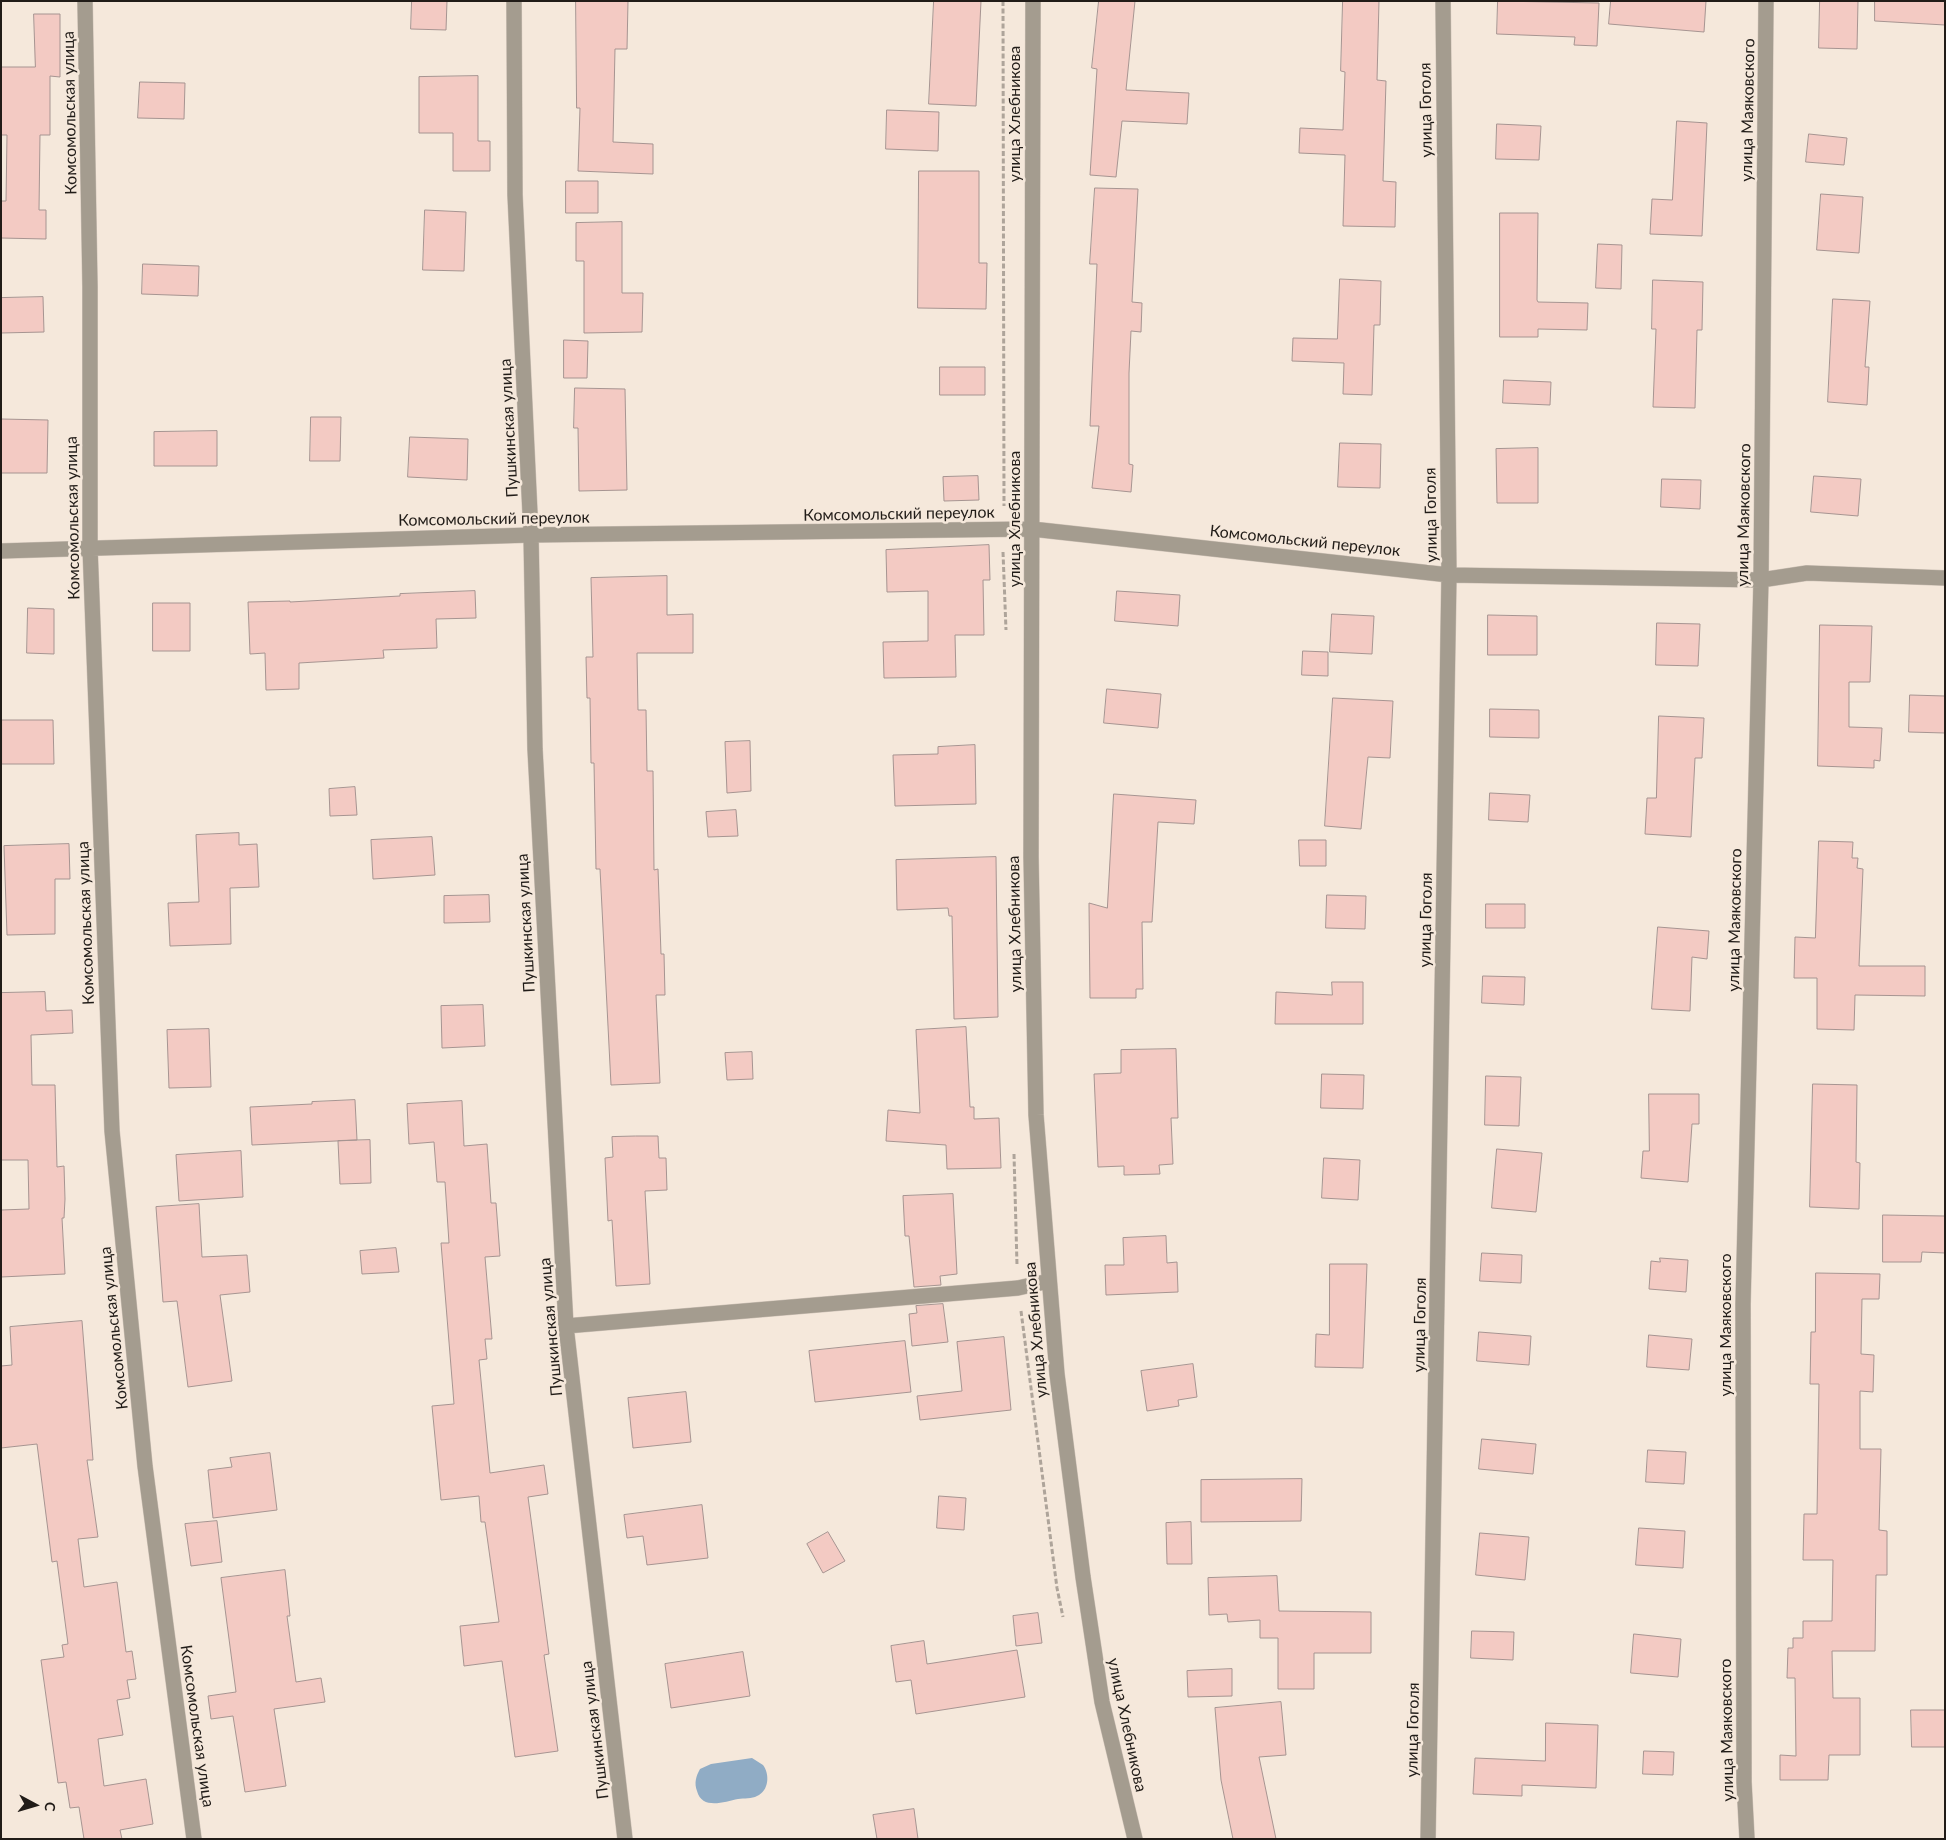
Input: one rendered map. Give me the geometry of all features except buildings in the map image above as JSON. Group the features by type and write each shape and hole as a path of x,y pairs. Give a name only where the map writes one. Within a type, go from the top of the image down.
{"street":[{"name":"Комсомольская улица","path":"86,1 90,287 90,547 112,1131 145,1466 194,1839"},
{"name":"Пушкинская улица","path":"514,1 515,195 531,535 535,759 566,1326 625,1839"},
{"name":"улица Хлебникова","path":"1033,1 1031,857 1036,1115 1049,1282 1065,1443 1100,1690 1135,1839"},
{"name":"улица Гоголя","path":"1428,1839 1449,575 1443,1"},
{"name":"улица Маяковского","path":"1747,1839 1744,1782 1743,1304 1761,580 1766,1"},
{"name":"Комсомольский переулок","path":"1,551 531,535 1032,529 1449,575 1761,580 1807,573 1945,578"},
{"path":"566,1326 1018,1288 1049,1282"}],"water":[{"path":"752,1758 763,1765 767,1773 766,1786 761,1794 753,1798 720,1803 708,1803 700,1797 696,1788 696,1782 700,1769 711,1764"}]}
